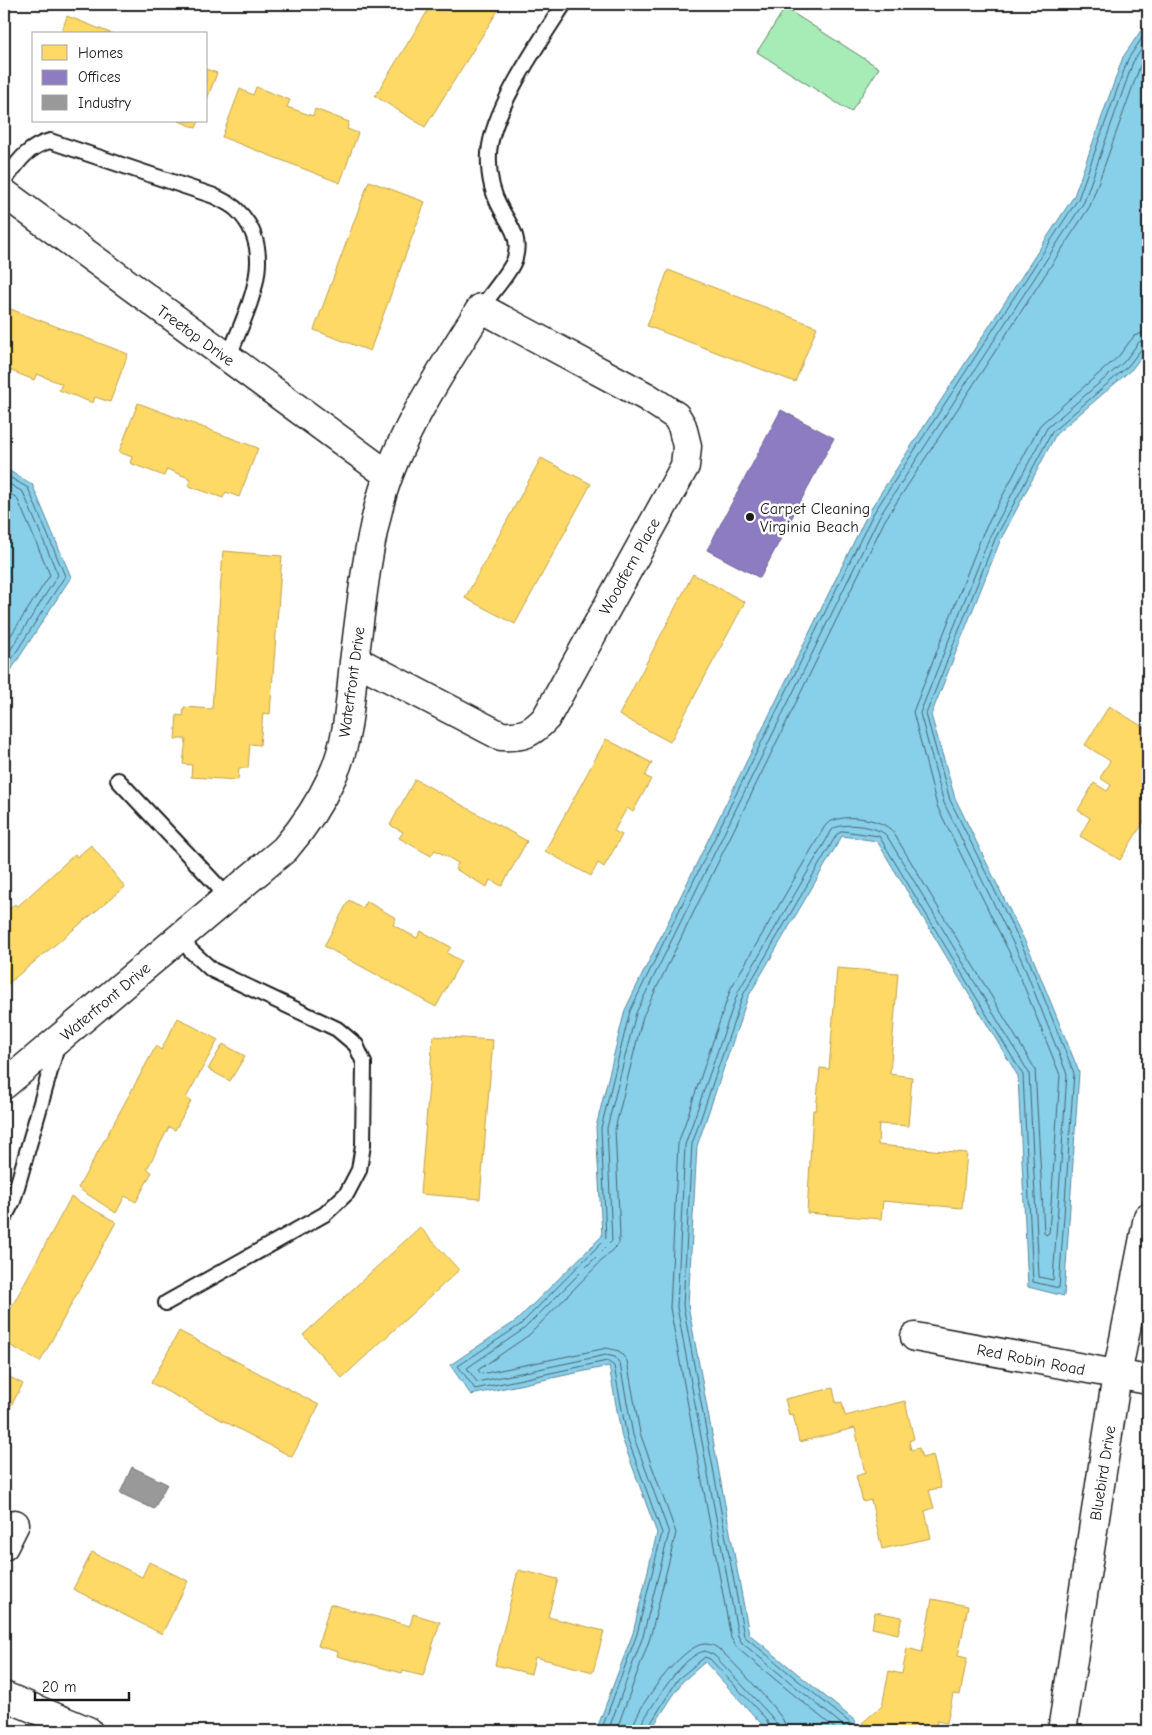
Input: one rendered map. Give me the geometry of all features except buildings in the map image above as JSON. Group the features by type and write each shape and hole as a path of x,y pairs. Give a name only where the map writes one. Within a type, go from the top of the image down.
{"street":[{"name":"Treetop Drive","path":"4,193 388,475"},
{"name":"Waterfront Drive","path":"4,1085 229,898 285,849 308,822 333,776 346,734 366,562 388,475 397,452 480,308"},
{"name":"Woodfern Place","path":"354,660 501,736 518,737 534,731 546,718 685,466 687,446 682,426 676,416 647,397 480,308"},
{"name":"Bluebird Drive","path":"1062,1731 1117,1375 1148,1217"},
{"name":"Red Robin Road","path":"915,1337 1148,1380"},
{"path":"4,1696 88,1731"}],"lane":[{"path":"480,308 515,259 517,240 512,225 500,208 491,182 489,154 491,137 514,85 564,4"},
{"path":"4,181 26,151 38,144 50,141 214,196 236,209 248,223 258,248 258,276 228,359"},
{"path":"118,780 229,898"},
{"path":"166,1303 325,1214 347,1193 359,1170 363,1145 364,1063 356,1045 338,1029 322,1024 212,970 191,951 180,937"},
{"path":"4,1218 14,1201 60,1038"}],"green space":[{"path":"785,8 879,68 851,112 757,52"}],"water":[{"path":"1148,20 1148,348 1132,369 1056,434 1000,541 931,715 955,798 1032,956 1079,1072 1064,1296 1028,1287 1018,1076 877,841 842,836 748,997 697,1146 688,1305 749,1634 854,1720 859,1731 768,1731 705,1662 682,1682 650,1731 596,1731 633,1633 657,1533 622,1438 609,1366 471,1395 450,1365 516,1321 602,1236 596,1127 625,1010 869,511 1074,196 1123,57"},
{"path":"4,468 32,484 71,577 4,681"}],"place":[{"name":"Carpet Cleaning Virginia Beach","path":"750,517"}]}
